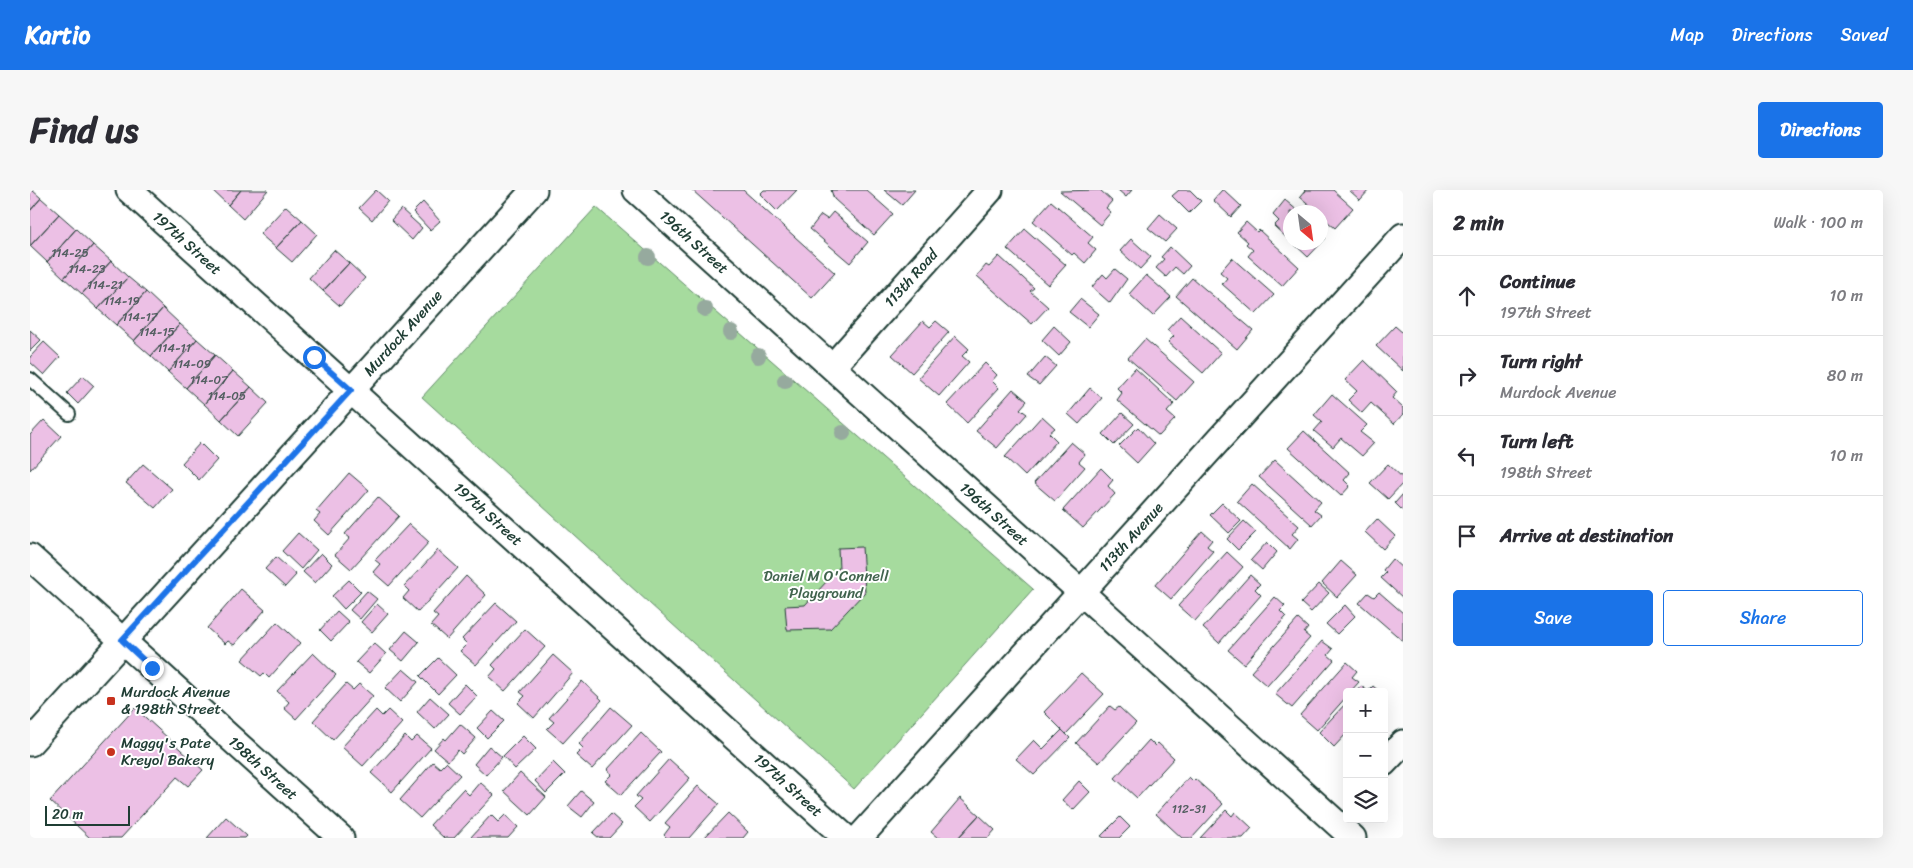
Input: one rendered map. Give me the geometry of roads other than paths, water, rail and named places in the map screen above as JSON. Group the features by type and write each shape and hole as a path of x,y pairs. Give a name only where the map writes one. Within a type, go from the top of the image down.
{"street":[{"name":"197th Street","path":"129,190 846,838"},
{"name":"Murdock Avenue","path":"30,743 534,190"},
{"name":"196th Street","path":"636,190 1080,593 1340,813 1353,838"},
{"name":"113th Road","path":"832,367 990,190"},
{"name":"113th Avenue","path":"859,838 1403,236"},
{"name":"198th Street","path":"30,557 340,838"},
{"path":"1388,759 1403,743"}],"lane":[{"path":"30,379 69,414"}],"place":[{"name":"Murdock Avenue & 198th Street","path":"111,701"},
{"name":"Maggy's Pate Kreyol Bakery","path":"111,752"}],"park label":[{"name":"Daniel M O'Connell Playground","path":"826,584"}]}
